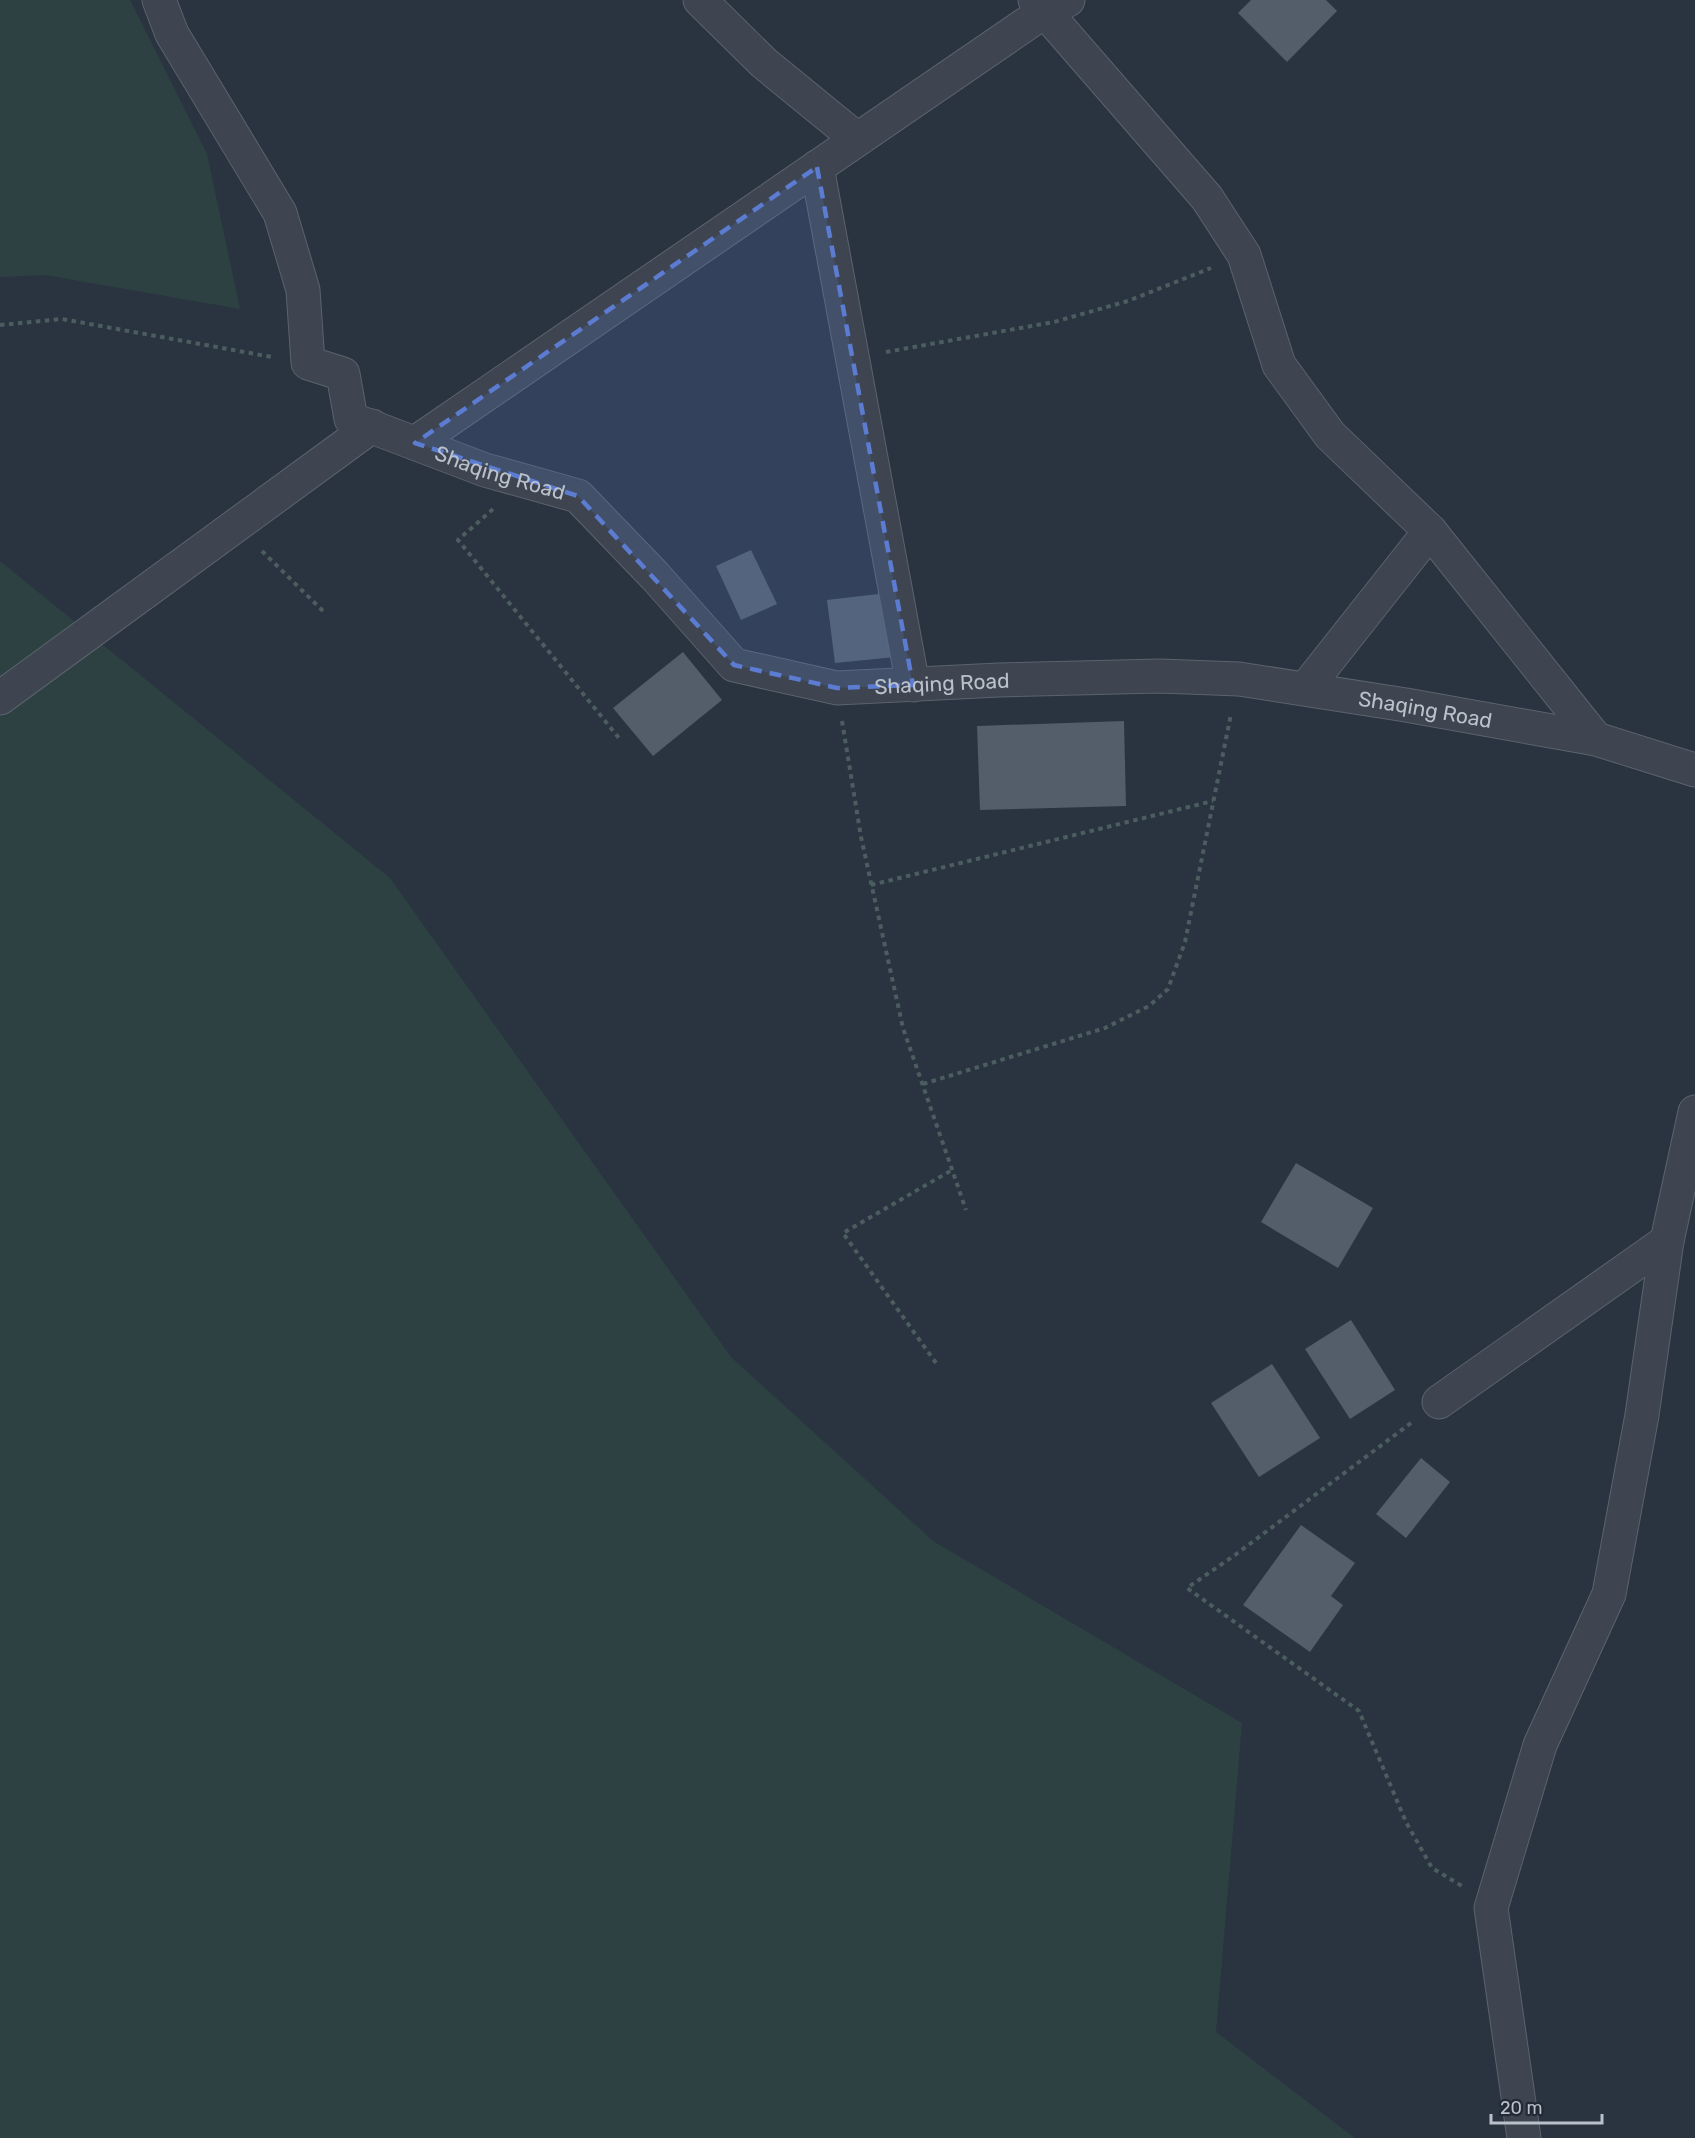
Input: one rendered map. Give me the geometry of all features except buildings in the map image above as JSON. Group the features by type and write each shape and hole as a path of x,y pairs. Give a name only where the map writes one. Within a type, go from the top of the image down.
{"street":[{"path":"159,0 172,34 280,213 303,290 308,363"},
{"path":"700,0 764,63 858,139"},
{"path":"415,443 858,139 1050,4 1208,198 1244,255 1279,365 1330,435 1430,531 1596,739"},
{"path":"817,167 914,685"},
{"name":"Shaqing Road","path":"308,363 343,374 351,419 485,470 578,496 655,576 734,665 837,688 999,680 1160,676 1239,679 1306,688 1596,739 1695,770"},
{"path":"0,698 372,426"},
{"path":"1306,688 1430,531"},
{"path":"1524,2138 1491,1908 1540,1745 1609,1594 1642,1414 1667,1241 1695,1112"},
{"path":"1439,1402 1667,1241"}],"path":[{"path":"853,358 1054,322 1128,301 1244,255"},
{"path":"0,325 62,319 308,363"},
{"path":"525,481 458,540 619,738"},
{"path":"236,525 323,611"},
{"path":"923,1084 1105,1028 1149,1006 1168,989 1185,942 1239,679"},
{"path":"837,688 861,837 903,1028 966,1210"},
{"path":"871,885 1213,801"},
{"path":"936,1363 843,1233 952,1170"},
{"path":"1439,1402 1235,1555 1187,1588 1359,1711 1406,1822 1432,1868 1479,1895 1491,1908"}],"highlighted area":[{"path":"817,167 913,685 837,688 734,665 578,496 415,443"}],"green space":[{"path":"0,0 130,0 207,154 240,309 45,275 0,277"},
{"path":"0,561 390,878 731,1357 933,1541 1242,1723 1216,2032 1355,2138 0,2138"}]}
